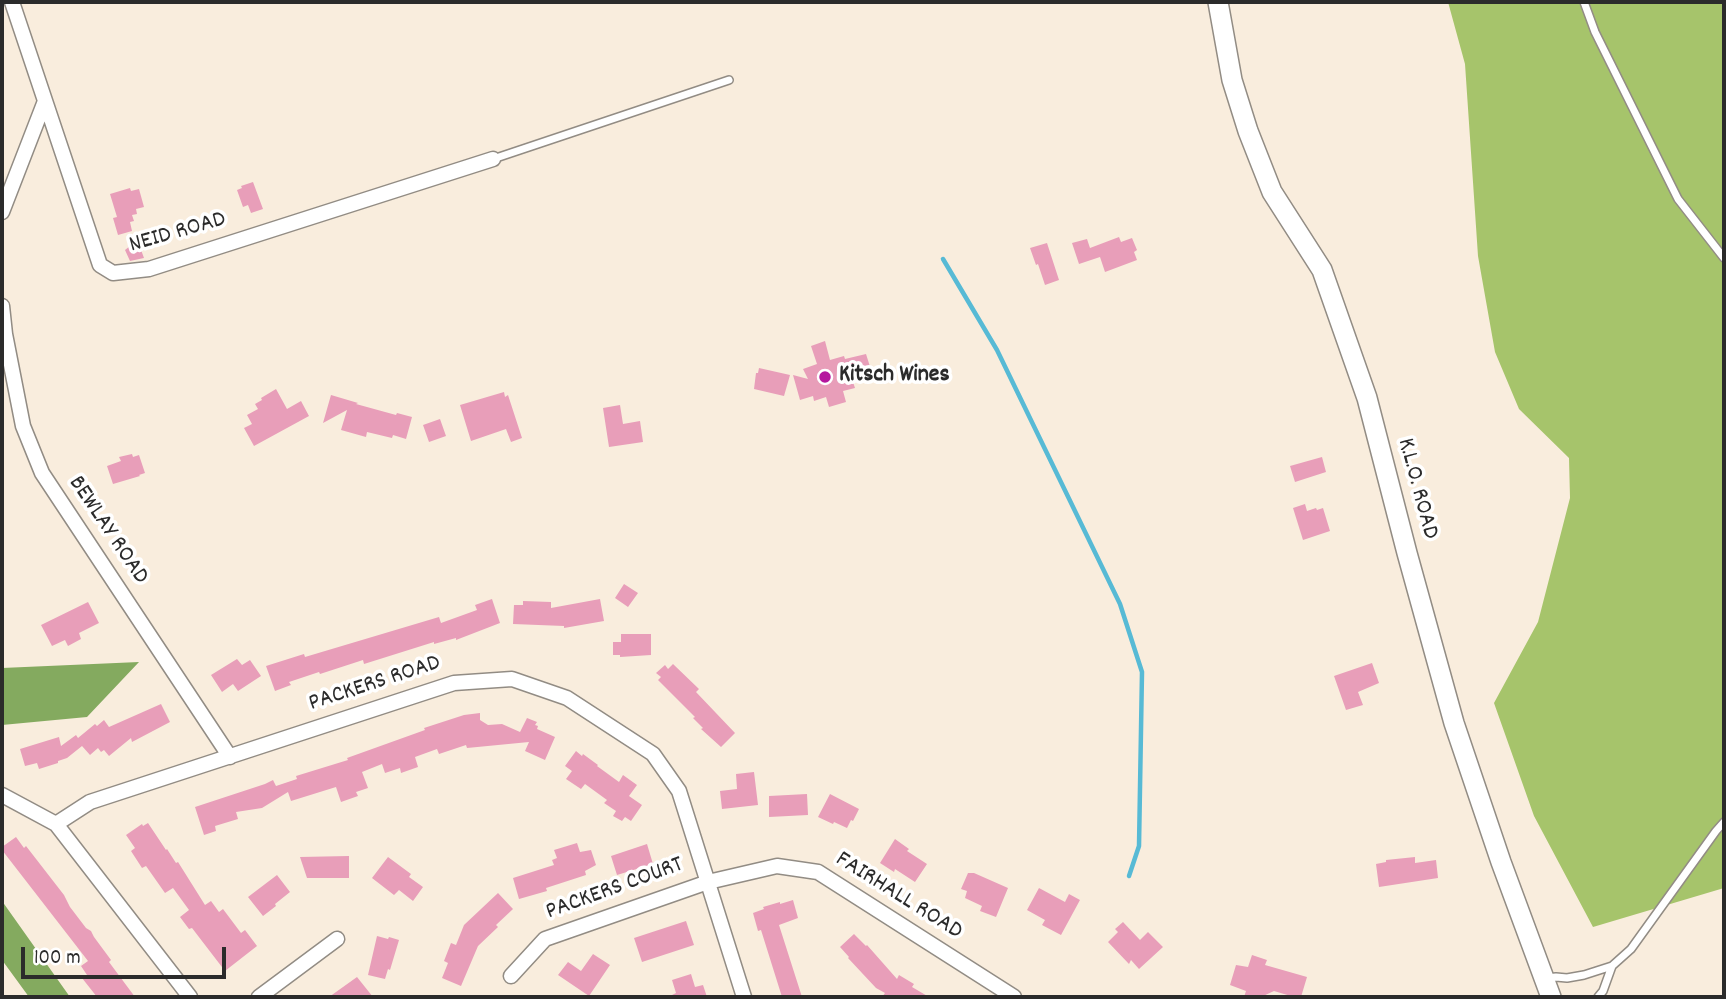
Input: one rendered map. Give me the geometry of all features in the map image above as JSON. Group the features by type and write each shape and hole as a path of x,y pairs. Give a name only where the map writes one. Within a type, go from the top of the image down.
{"main road":[{"name":"K.L.O. ROAD","path":"1218,2 1232,80 1253,143 1272,192 1322,270 1367,398 1454,723 1547,988"}],"street":[{"name":"NEID ROAD","path":"12,2 100,265 113,273 149,269 493,159"},
{"path":"2,212 45,101"},
{"name":"BEWLAY ROAD","path":"2,306 23,426 42,473 230,757"},
{"name":"PACKERS ROAD","path":"56,824 90,802 454,682 512,679 567,698 653,754 680,791 744,997"},
{"path":"2,795 56,824 190,997"},
{"name":"FAIRHALL ROAD","path":"708,882 777,866 818,872 1014,997"},
{"name":"PACKERS COURT","path":"511,976 545,939 708,882"},
{"path":"259,997 337,939"}],"lane":[{"path":"1584,2 1595,33 1678,200 1724,258"},
{"path":"493,159 729,80"},
{"path":"1547,988 1556,977 1584,975 1612,966 1631,949 1724,822"},
{"path":"1598,997 1612,966"}],"green space":[{"path":"1448,2 1724,2 1724,888 1593,927 1534,816 1494,703 1538,622 1570,498 1569,458 1519,409 1495,352 1478,256 1465,64"},
{"path":"139,662 87,717 2,725 2,668"},
{"path":"2,901 70,997 29,997 2,960"}],"building":[{"path":"253,182 263,209 251,213 248,205 243,207 237,190"},
{"path":"130,188 131,191 139,189 144,207 136,209 137,214 132,215 132,231 118,235 113,218 117,217 110,194"},
{"path":"1119,237 1121,242 1132,238 1137,250 1134,252 1137,260 1105,272 1100,257 1079,264 1072,243 1087,239 1090,248"},
{"path":"135,242 144,258 130,261 125,250"},
{"path":"1047,243 1059,280 1045,285 1030,248"},
{"path":"825,341 830,360 866,354 872,373 866,375 867,378 853,382 855,388 843,391 846,402 829,407 826,397 814,401 813,396 800,400 793,375 808,379 803,369 817,364 811,346"},
{"path":"759,368 790,375 784,396 754,389"},
{"path":"276,389 287,409 301,401 309,416 254,446 244,428 252,424 247,415 258,409 255,404 262,400 261,398"},
{"path":"504,392 505,397 508,395 522,438 511,442 506,429 471,441 460,405"},
{"path":"331,395 396,415 397,413 412,417 406,439 367,432 366,437 341,430 347,410 323,423"},
{"path":"620,405 623,424 640,421 643,442 609,447 603,408"},
{"path":"440,419 446,436 429,442 423,425"},
{"path":"132,454 133,457 139,455 145,473 113,484 107,466 121,461 119,457"},
{"path":"1322,457 1326,472 1295,482 1290,466"},
{"path":"1305,504 1307,511 1323,508 1330,531 1303,540 1293,508"},
{"path":"624,584 638,593 628,607 615,598"},
{"path":"492,599 500,623 456,640 434,642 364,664 363,660 320,674 319,672 289,682 291,685 275,691 266,666 439,617 441,623 477,610 475,605"},
{"path":"600,599 604,621 564,628 513,624 514,605 523,605 523,601 551,602 551,608"},
{"path":"88,602 99,623 79,633 81,639 68,646 65,640 52,646 41,625"},
{"path":"621,634 651,634 651,655 613,655 613,642 621,642"},
{"path":"237,659 242,665 250,660 261,676 238,691 233,684 222,692 211,675"},
{"path":"1372,663 1379,683 1358,692 1363,705 1346,710 1334,676"},
{"path":"673,664 699,689 696,692 735,733 721,747 701,729 703,728 693,718 695,717 658,680 661,677 656,673 665,665 668,669"},
{"path":"161,704 170,722 132,742 131,738 109,756 98,748 90,755 82,746 58,763 39,769 37,763 25,766 20,749 59,737 61,746 104,720 109,727"},
{"path":"480,713 480,720 488,725 502,724 520,732 527,718 537,722 537,729 555,737 545,760 525,751 529,742 467,748 466,745 439,754 437,749 415,757 418,767 401,773 400,768 385,773 382,764 362,772 368,788 356,792 358,796 341,802 336,787 291,801 288,792 262,808 236,812 238,819 215,826 216,831 204,835 195,807 273,780 276,786 297,779 296,776 348,760 347,758 425,730 424,728 464,715"},
{"path":"576,751 619,782 623,775 637,785 629,796 642,805 631,821 625,817 622,821 613,816 616,811 604,803 607,800 585,784 581,789 566,779 572,771 565,766"},
{"path":"754,772 758,805 722,809 720,791 737,789 736,774"},
{"path":"807,794 808,815 769,817 769,796"},
{"path":"830,794 859,809 847,828 818,817"},
{"path":"148,823 176,863 178,862 205,905 211,901 219,912 223,909 241,933 245,930 257,946 225,971 192,928 189,929 180,917 189,910 173,888 165,893 146,866 142,868 131,851 135,848 126,835"},
{"path":"16,837 24,848 26,846 86,928 91,931 111,960 109,962 135,997 97,997 82,978 87,975 81,966 88,961 2,850 2,847"},
{"path":"895,839 927,864 915,882 880,863"},
{"path":"577,843 580,852 591,850 596,865 585,871 586,875 519,899 513,878 554,865 552,860 557,858 554,850"},
{"path":"647,844 653,864 617,875 611,856"},
{"path":"349,856 349,878 307,878 300,857"},
{"path":"388,857 423,887 413,901 399,890 394,895 372,878"},
{"path":"1415,857 1415,863 1436,860 1438,878 1379,887 1376,864 1386,860"},
{"path":"968,873 974,873 1008,888 996,917 980,911 982,906 965,898 967,891 961,889"},
{"path":"277,875 290,892 263,916 248,897"},
{"path":"1039,888 1065,902 1069,894 1080,900 1061,935 1042,925 1045,920 1027,910"},
{"path":"498,893 513,909 478,946 461,986 442,978 448,963 444,961 451,943 456,945 464,925"},
{"path":"793,900 798,918 779,925 802,997 782,997 753,913 764,909 763,907"},
{"path":"686,921 694,945 642,962 634,938"},
{"path":"1123,922 1140,940 1148,932 1163,947 1139,969 1131,960 1129,964 1108,942 1118,932 1115,929"},
{"path":"854,934 897,979 899,975 929,997 882,997 885,993 876,988 840,947"},
{"path":"377,936 399,940 385,979 368,975"},
{"path":"593,954 610,965 589,996 558,975 568,962 581,971"},
{"path":"1252,955 1267,960 1265,965 1307,977 1301,997 1274,991 1261,997 1244,997 1246,991 1230,985 1236,965 1248,967"},
{"path":"691,974 695,987 703,985 707,997 673,997 676,993 672,980"},
{"path":"357,977 373,997 329,997"}],"waterway":[{"path":"943,259 997,350 1120,604 1142,672 1139,846 1129,876"}],"place":[{"name":"Kitsch Wines","path":"825,377"}]}
